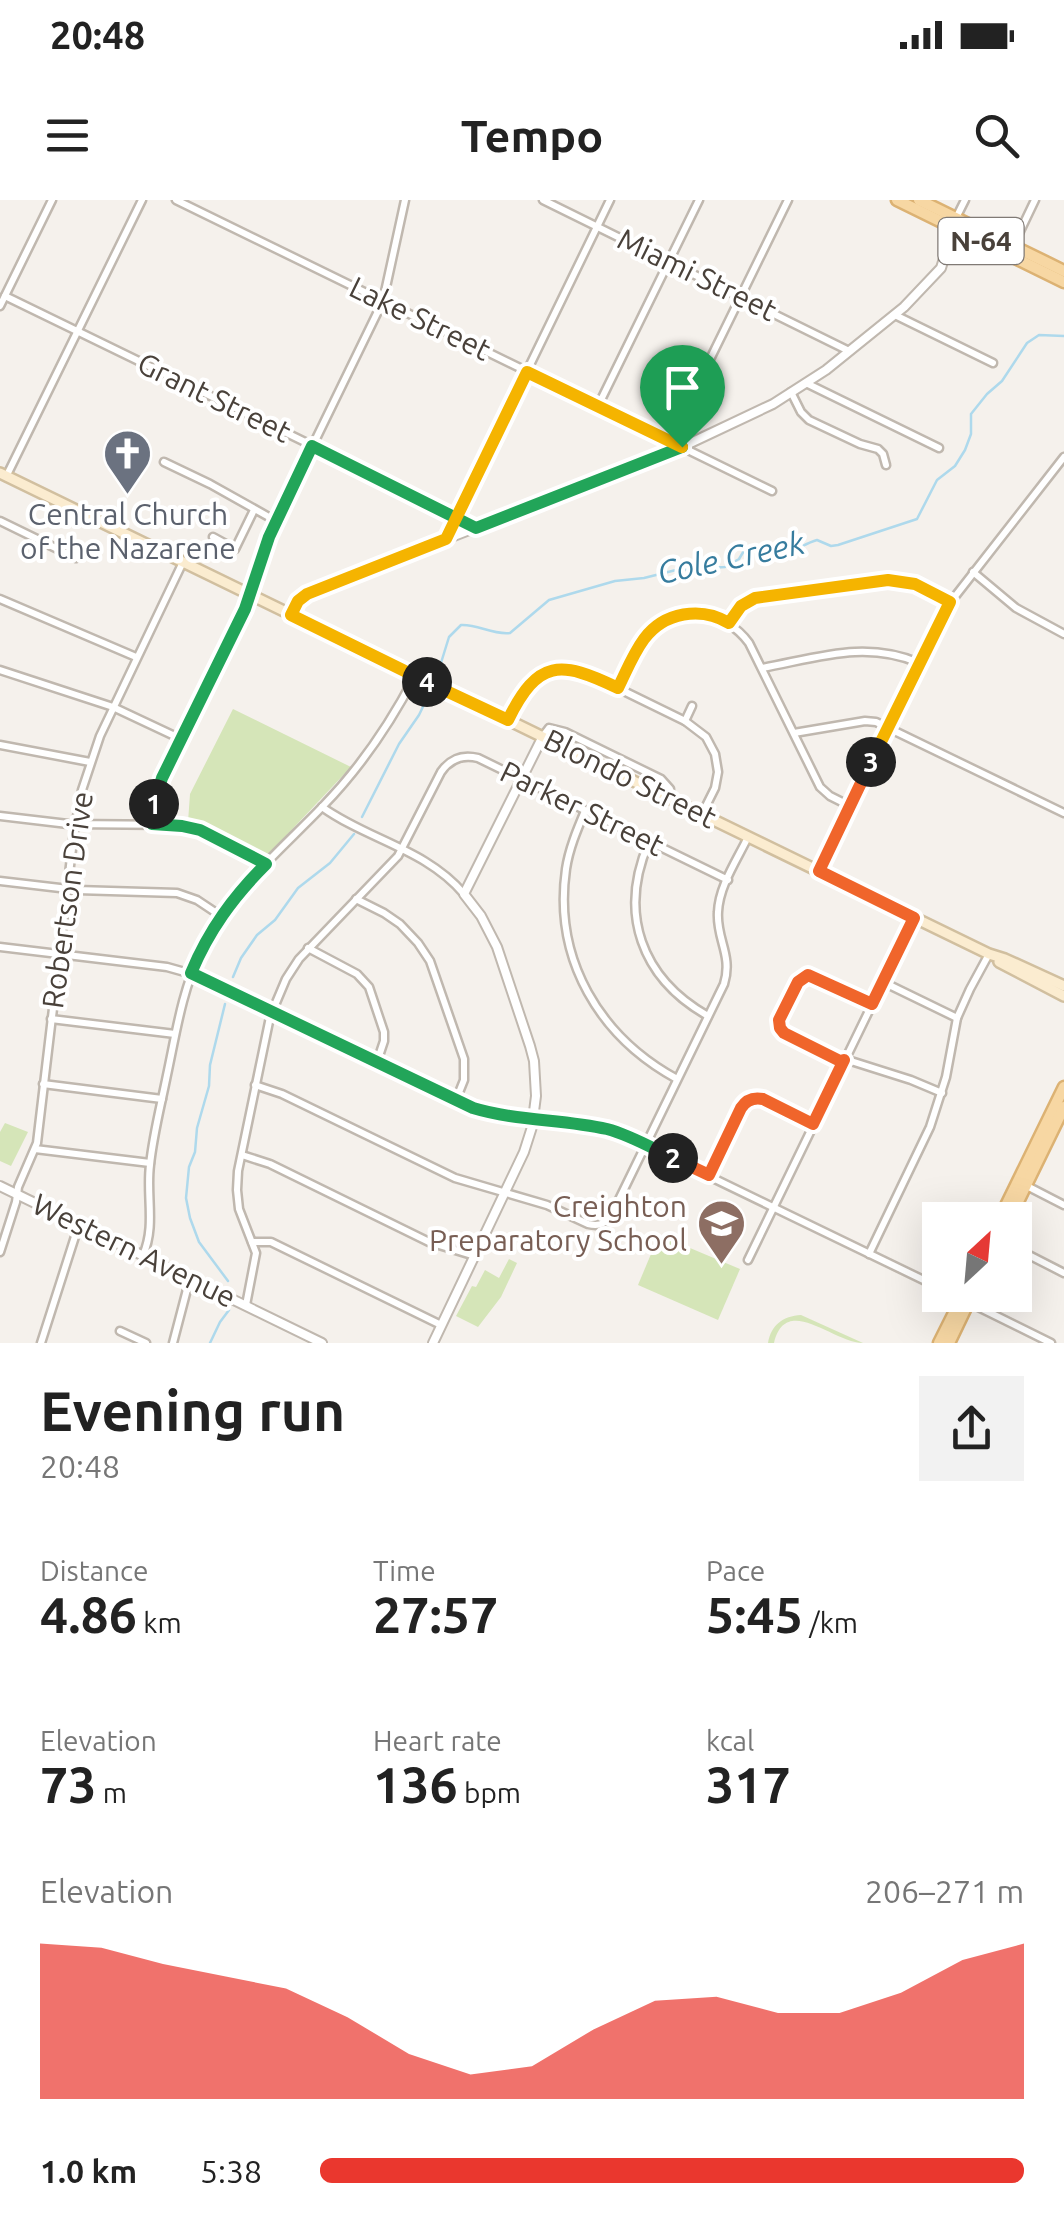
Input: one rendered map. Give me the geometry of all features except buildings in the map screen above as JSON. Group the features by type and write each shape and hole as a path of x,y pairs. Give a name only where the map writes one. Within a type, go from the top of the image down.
{"main road":[{"name":"N-64","path":"897,200 1013,246 1064,271"},
{"name":"N-64","path":"919,200 1064,282"},
{"name":"Blondo Street","path":"3,475 914,918 1064,986"},
{"name":"Blondo Street","path":"989,954 1064,996"},
{"path":"1016,1202 1064,1087"},
{"path":"1010,1202 1064,1108"},
{"path":"939,1343 956,1312"},
{"path":"949,1343 959,1312"}],"street":[{"path":"0,306 52,200"},
{"path":"3,475 142,200"},
{"name":"Lake Street","path":"176,200 772,491"},
{"path":"152,824 158,788 250,596 276,521 383,301 405,200"},
{"name":"Miami Street","path":"542,200 850,352"},
{"path":"446,539 610,200"},
{"path":"598,406 699,200"},
{"path":"670,441 788,200"},
{"path":"291,615 307,594 682,447 806,383 895,315 941,268 965,200"},
{"path":"1013,246 1036,200"},
{"name":"Grant Street","path":"5,296 476,528"},
{"path":"895,315 993,364"},
{"path":"806,383 938,448"},
{"path":"791,392 809,420 878,450 886,465"},
{"path":"819,871 950,602 1064,457"},
{"path":"164,462 276,521"},
{"path":"213,538 235,548 254,510"},
{"path":"0,521 76,558"},
{"name":"Robertson Drive","path":"0,1252 34,1149 76,824 90,762 183,562"},
{"path":"973,572 1016,608 1064,634"},
{"path":"729,623 741,606 755,598 881,581 915,584 950,602"},
{"path":"0,598 136,657"},
{"path":"618,688 642,641 662,622 696,613 729,623 746,638 820,787 850,806"},
{"path":"762,668 865,650 892,653 918,664"},
{"path":"508,720 526,687 539,677 568,669 685,720 706,737 717,760 716,783 702,814"},
{"path":"0,670 113,706 182,739"},
{"path":"143,1255 150,1234 150,1163 162,1098 191,973 204,944 221,916 368,754 419,678"},
{"path":"685,720 692,706"},
{"path":"794,734 876,722 1064,813"},
{"path":"464,894 542,736"},
{"path":"0,745 90,762"},
{"name":"Parker Street","path":"403,848 440,774 452,760 468,756 728,880"},
{"path":"322,807 437,868 464,894 493,938 530,1046 536,1078 534,1119 524,1152 432,1343"},
{"path":"585,811 570,851 564,890 566,928 578,968 593,1003 615,1034 643,1059 677,1079"},
{"path":"0,816 76,824 182,826 200,830 266,864"},
{"path":"255,1086 282,1094 455,1178 547,1204 588,1224 600,1225 610,1218 724,984 726,951 717,915 720,898 748,837"},
{"path":"648,842 634,892 642,941 668,986 708,1016"},
{"path":"246,1306 256,1260 242,1218 238,1180 272,1011 286,978 308,948 403,848"},
{"path":"0,881 68,889 177,893 197,900 221,916"},
{"path":"356,899 400,924 430,961 464,1059 464,1080 456,1100"},
{"path":"748,1260 914,918"},
{"path":"0,947 191,973 456,1100 488,1112 606,1129 646,1144 922,1279"},
{"path":"308,948 357,974 369,987 384,1032 378,1062"},
{"path":"869,1254 930,1128 958,1018 989,954"},
{"path":"872,1004 808,975 798,982 779,1020 781,1030 840,1061 942,1093"},
{"path":"883,982 958,1018"},
{"path":"51,1020 175,1034"},
{"path":"43,1084 162,1098"},
{"path":"709,1175 744,1104 751,1099 763,1099 813,1124"},
{"path":"34,1149 150,1163"},
{"path":"242,1155 270,1164 429,1242 475,1256"},
{"path":"1022,1184 1064,1205"},
{"name":"Western Avenue","path":"0,1186 322,1343"},
{"path":"41,1343 79,1224"},
{"path":"252,1242 271,1242 442,1325"},
{"path":"1032,1257 1064,1273"},
{"path":"173,1343 190,1278"},
{"path":"993,1312 1052,1343"},
{"path":"120,1331 146,1343"}],"green space":[{"path":"233,709 351,767 265,858 208,828 188,822 190,794"},
{"path":"5,1123 28,1132 11,1166 0,1161 0,1132"},
{"path":"659,1235 740,1269 718,1320 638,1285"},
{"path":"509,1259 517,1263 501,1297 478,1327 456,1316 485,1270 499,1278"},
{"path":"801,1315 863,1343 800,1321 789,1322 780,1329 774,1343 768,1343 779,1323"}],"waterway":[{"name":"Cole Creek","path":"436,679 449,637 461,625 510,633 549,600 615,581 676,570 725,567 739,559 745,549 775,554 817,540 838,545 917,519 937,480 955,466 965,450 971,434 971,414 1002,381 1027,343 1039,335 1064,336"},
{"name":"Cole Creek","path":"362,817 433,686"},
{"name":"Cole Creek","path":"233,977 257,935 354,834"},
{"name":"Cole Creek","path":"225,1004 189,1167 186,1198 199,1242 228,1281"},
{"name":"Cole Creek","path":"210,1343 229,1310"}],"place":[{"name":"Central Church of the Nazarene","path":"128,496"},
{"name":"Creighton Preparatory School","path":"722,1266"}],"route":[{"path":"682,447 476,528 456,516 312,446 269,537 245,609 160,783 152,824 200,830 266,864 221,916 191,973 473,1108 614,1132 709,1175 747,1102 763,1099 813,1124 844,1060 781,1030 779,1020 798,982 804,976 812,976 872,1004 914,918 819,871 950,602 915,584 888,580 755,598 741,606 729,623 704,614 678,615 647,635 618,688 580,671 556,671 526,687 508,720 291,615 307,594 446,539 456,516 527,372 682,447"}]}
